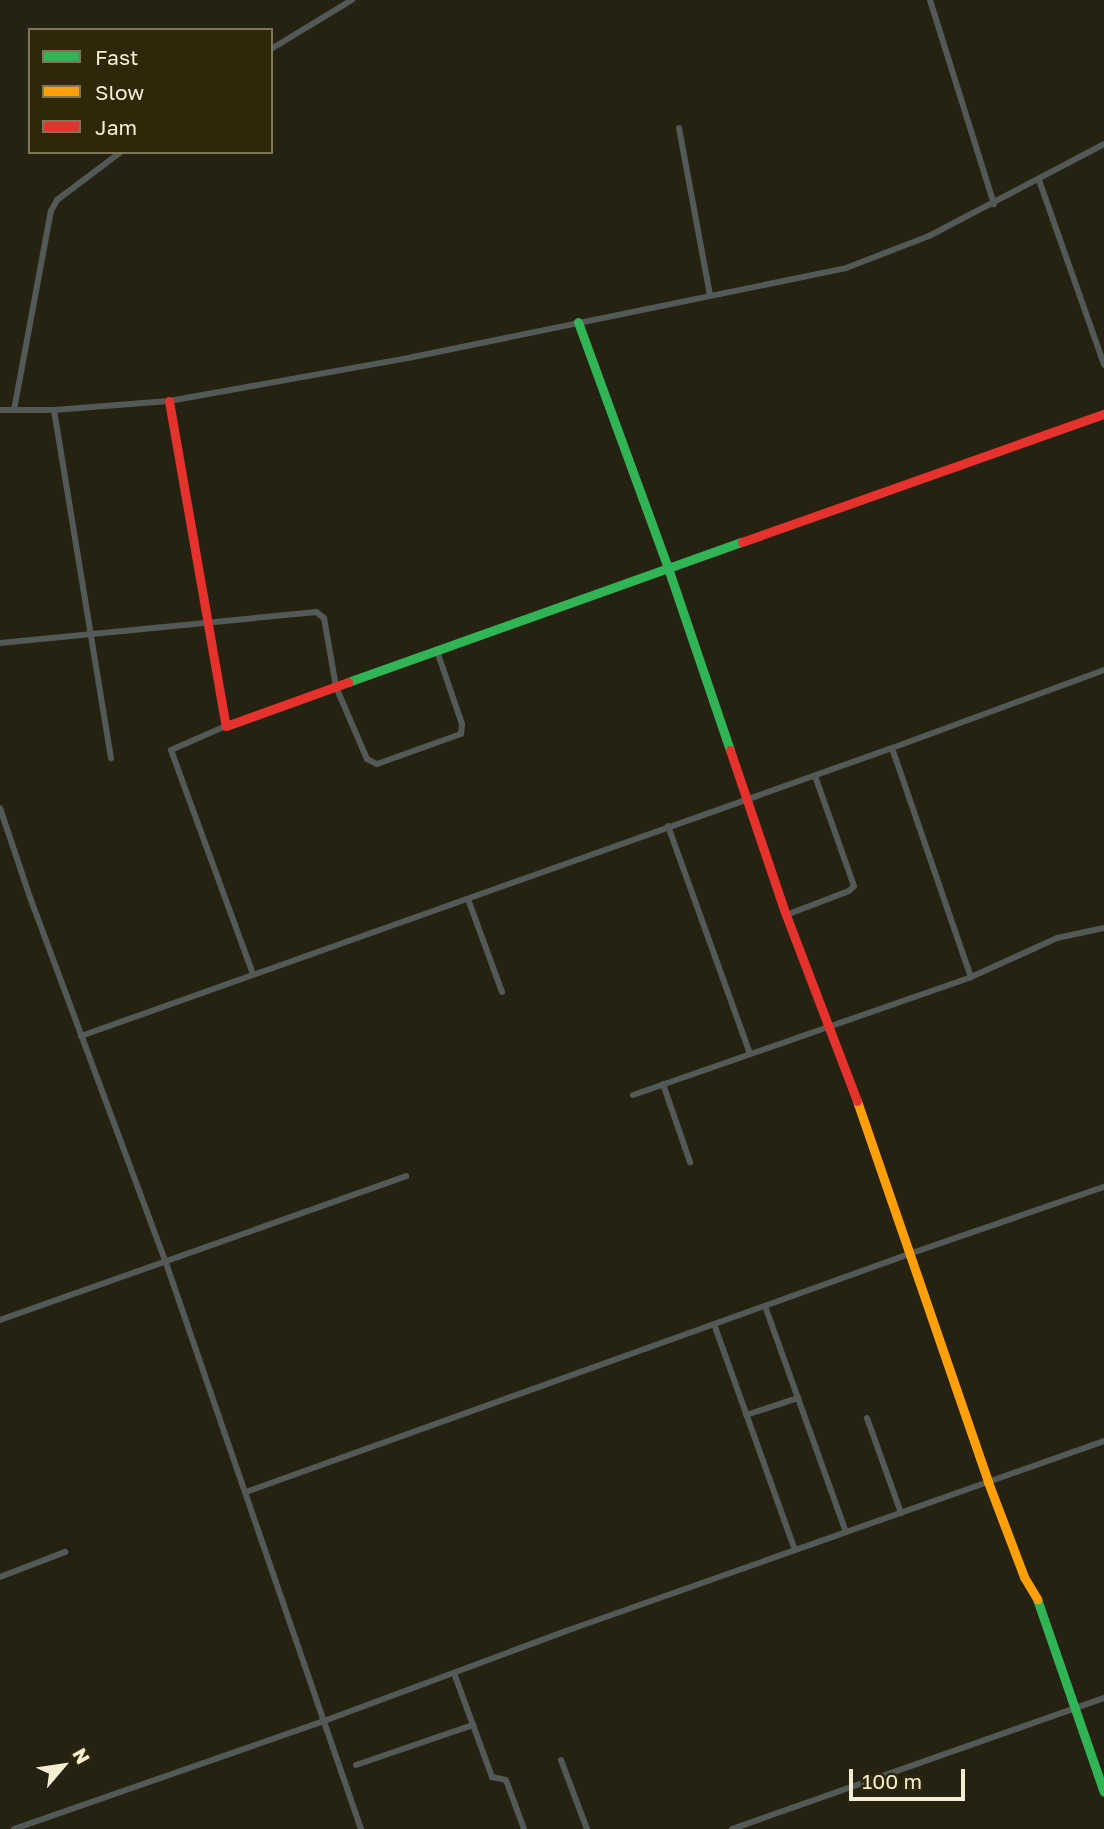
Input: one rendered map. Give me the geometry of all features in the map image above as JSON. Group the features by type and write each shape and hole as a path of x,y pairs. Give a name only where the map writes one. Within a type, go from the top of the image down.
{"street":[{"path":"273,48 352,0"},
{"path":"930,0 994,204"},
{"path":"680,128 710,295"},
{"path":"0,410 54,410 169,401 861,264 994,204 1104,144"},
{"path":"14,410 51,211 57,200 118,154"},
{"path":"1039,180 1104,365"},
{"path":"578,322 668,568 786,915 831,1028 912,1253 988,1482 1024,1577 1039,1602 1104,1792"},
{"path":"169,401 226,726"},
{"path":"54,410 111,758"},
{"path":"253,974 171,750 226,726 1104,414"},
{"path":"0,643 316,612 324,618 337,687 365,755 373,764 458,737 462,724 437,651"},
{"path":"81,1036 815,776 1104,670"},
{"path":"892,748 971,977"},
{"path":"786,915 849,891 854,886 815,776"},
{"path":"0,808 166,1263 361,1829"},
{"path":"668,826 750,1054"},
{"path":"468,899 502,992"},
{"path":"633,1095 971,977 1057,938 1104,928"},
{"path":"663,1084 690,1161"},
{"path":"0,1320 406,1176"},
{"path":"246,1492 912,1253 1104,1188"},
{"path":"765,1306 846,1532"},
{"path":"714,1324 795,1550"},
{"path":"746,1415 798,1398"},
{"path":"867,1418 901,1513"},
{"path":"13,1829 324,1721 1104,1441"},
{"path":"0,1577 65,1552"},
{"path":"454,1673 492,1777 506,1780 524,1829"},
{"path":"732,1829 1104,1698"},
{"path":"356,1765 473,1725"},
{"path":"561,1760 587,1829"}],"traffic: fast":[{"path":"578,322 668,568 730,750"},
{"path":"348,682 742,542"},
{"path":"1037,1599 1104,1792"}],"traffic: slow":[{"path":"857,1101 988,1482 1024,1577 1037,1599"}],"traffic: jam":[{"path":"169,401 226,726 348,682"},
{"path":"742,542 1104,414"},
{"path":"730,750 786,915 857,1101"}]}
